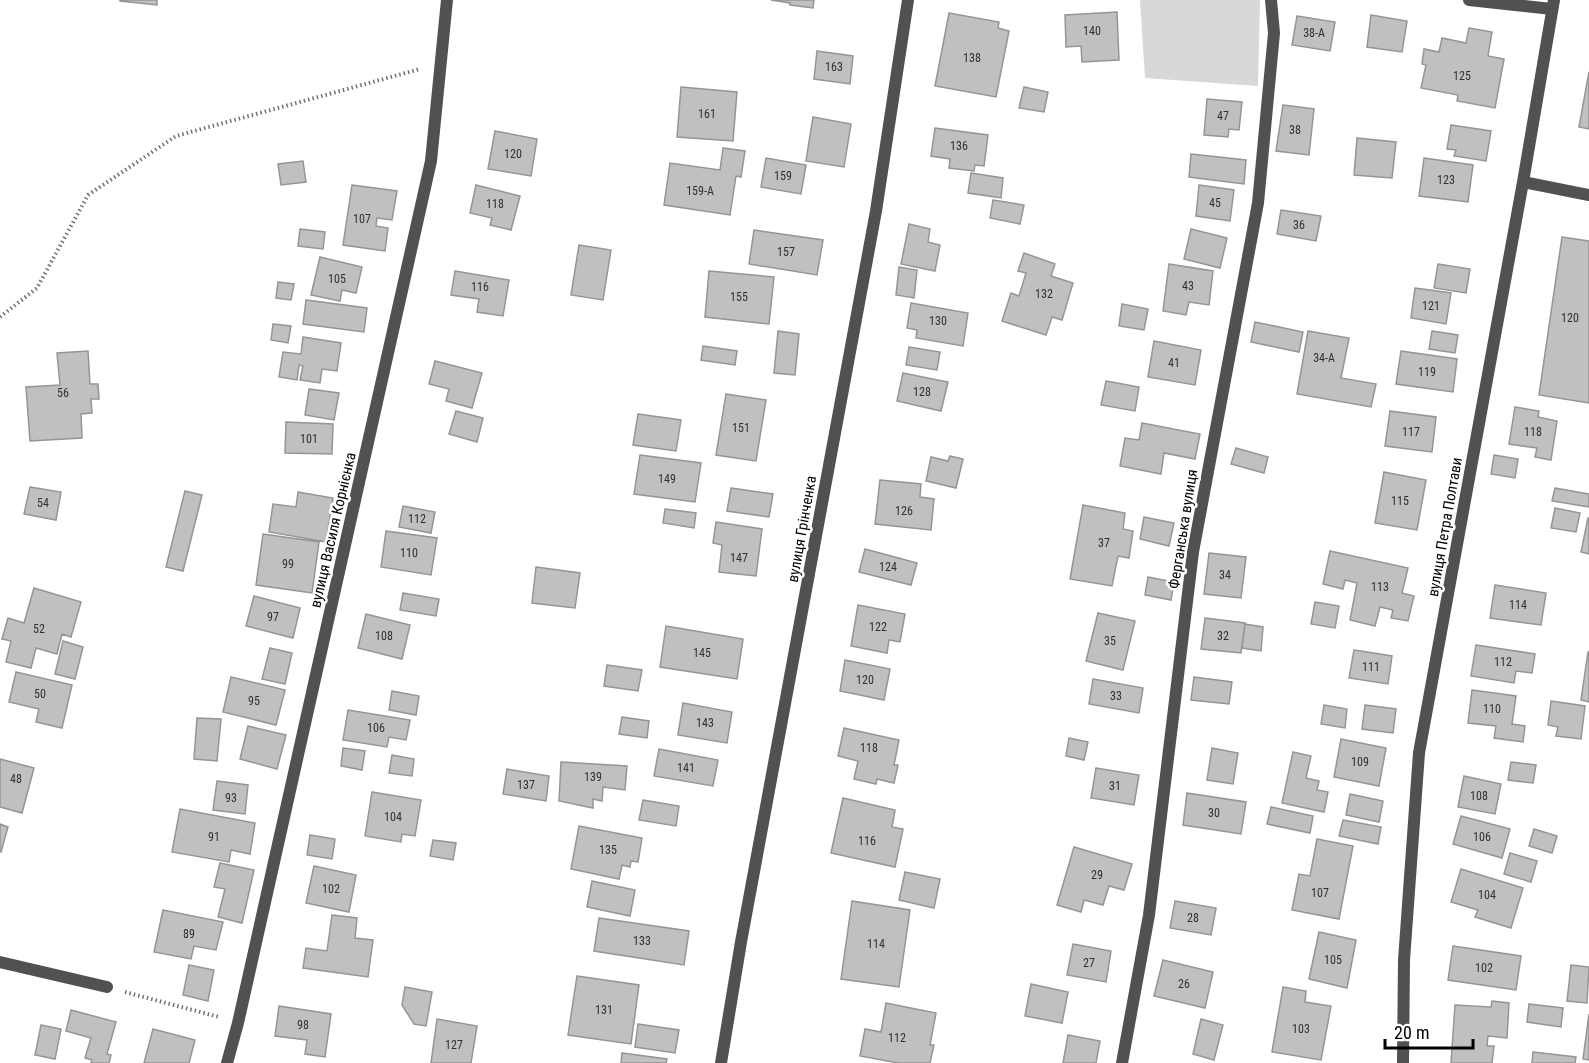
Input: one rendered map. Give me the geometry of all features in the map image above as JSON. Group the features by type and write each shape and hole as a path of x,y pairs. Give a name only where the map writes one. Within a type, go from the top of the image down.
{"street":[{"name":"вулиця Василя Корнієнка","path":"227,1063 238,1023 431,161 447,0"},
{"name":"Ферганська вулиця","path":"1122,1063 1149,915 1193,552 1258,203 1274,33 1271,0"},
{"path":"1469,0 1553,5"},
{"name":"вулиця Грінченка","path":"721,1063 743,930 876,211 911,2"},
{"name":"вулиця Петра Полтави","path":"1403,1063 1404,960 1419,753 1553,5"},
{"path":"1522,182 1589,195"},
{"path":"0,962 107,987"}],"path":[{"path":"0,317 38,288 88,195 176,136 441,64"},
{"path":"107,987 238,1023"}],"shaded area":[{"path":"1140,0 1260,0 1258,86 1145,78"}],"building":[{"path":"157,0 157,5 120,1"},
{"path":"771,0 814,0 813,8"},
{"path":"1117,12 1119,60 1082,62 1081,46 1066,47 1065,15"},
{"path":"949,13 999,22 998,28 1009,31 996,97 935,86"},
{"path":"1371,15 1407,21 1402,52 1367,47"},
{"path":"1297,16 1335,22 1330,51 1292,45"},
{"path":"1469,28 1492,32 1488,56 1504,59 1495,108 1457,101 1458,95 1421,88 1426,65 1422,64 1424,49 1439,52 1442,38 1466,43"},
{"path":"817,51 853,56 850,84 814,79"},
{"path":"1589,72 1589,129 1579,127"},
{"path":"681,87 737,92 733,141 677,137"},
{"path":"1024,87 1048,92 1044,112 1019,108"},
{"path":"1207,99 1242,102 1239,130 1229,129 1228,137 1204,135"},
{"path":"1283,105 1314,109 1309,155 1276,151"},
{"path":"813,117 851,124 844,167 806,161"},
{"path":"1451,125 1491,131 1486,161 1454,156 1456,150 1447,149"},
{"path":"935,128 988,135 984,166 975,165 974,171 949,168 950,159 931,156"},
{"path":"495,131 537,139 531,176 488,169"},
{"path":"1357,138 1396,142 1392,178 1354,175"},
{"path":"723,148 745,151 741,177 736,176 730,215 664,205 670,163 720,170"},
{"path":"1191,154 1246,160 1244,184 1189,177"},
{"path":"766,158 806,165 801,194 761,187"},
{"path":"1424,158 1473,165 1468,202 1419,196"},
{"path":"303,161 306,182 281,185 278,164"},
{"path":"971,173 1003,178 1001,198 968,193"},
{"path":"352,185 397,191 392,220 377,218 376,226 388,228 385,251 343,245"},
{"path":"476,185 520,196 511,230 490,225 492,218 470,213"},
{"path":"1199,185 1234,190 1230,221 1196,216"},
{"path":"993,200 1024,205 1020,224 990,218"},
{"path":"1281,210 1321,216 1316,241 1277,234"},
{"path":"909,224 930,229 928,242 940,245 935,271 901,264"},
{"path":"300,229 325,232 323,249 298,246"},
{"path":"1191,229 1227,238 1220,268 1184,259"},
{"path":"754,230 823,240 817,275 749,264"},
{"path":"1562,237 1589,241 1589,403 1539,395"},
{"path":"579,245 611,250 603,300 571,295"},
{"path":"1024,253 1055,264 1051,276 1073,283 1062,320 1052,317 1046,335 1002,321 1011,293 1019,296 1026,273 1018,271"},
{"path":"320,257 362,267 356,293 342,290 340,301 311,295"},
{"path":"1169,264 1213,271 1209,305 1189,302 1186,315 1163,311"},
{"path":"1438,264 1470,269 1466,293 1434,288"},
{"path":"899,267 917,270 914,298 896,295"},
{"path":"455,271 509,280 503,316 477,312 479,299 451,295"},
{"path":"709,271 774,277 769,324 705,317"},
{"path":"278,282 294,284 291,300 276,298"},
{"path":"1415,288 1451,293 1446,324 1411,318"},
{"path":"306,300 367,308 364,332 303,324"},
{"path":"911,303 968,313 963,346 916,338 917,330 907,328"},
{"path":"1122,304 1148,309 1144,330 1119,326"},
{"path":"1255,322 1303,332 1299,352 1251,342"},
{"path":"273,324 291,326 288,343 271,340"},
{"path":"778,331 799,334 795,375 774,373"},
{"path":"1308,331 1349,338 1341,378 1376,384 1371,407 1297,394"},
{"path":"1432,331 1458,335 1455,353 1429,349"},
{"path":"303,337 341,343 337,371 322,369 320,383 300,380 303,366 299,365 297,380 279,377 283,352 301,354"},
{"path":"1154,341 1201,350 1195,385 1148,377"},
{"path":"703,346 737,351 735,365 701,360"},
{"path":"909,347 940,352 937,370 906,365"},
{"path":"88,351 90,384 98,384 99,399 91,399 92,413 81,414 82,438 30,441 26,387 60,385 57,353"},
{"path":"1401,351 1457,359 1453,392 1396,384"},
{"path":"435,361 482,373 472,408 446,401 449,389 429,384"},
{"path":"903,373 948,382 941,411 897,401"},
{"path":"1106,381 1139,387 1135,411 1101,405"},
{"path":"309,389 339,393 334,420 305,415"},
{"path":"726,394 766,400 756,461 716,455"},
{"path":"1515,407 1539,411 1538,417 1557,421 1551,460 1535,457 1537,448 1509,444"},
{"path":"456,411 483,418 477,442 449,434"},
{"path":"1390,411 1436,417 1432,452 1385,446"},
{"path":"638,414 681,420 676,451 633,445"},
{"path":"286,422 333,424 332,454 285,453"},
{"path":"1142,423 1200,434 1195,459 1164,453 1161,474 1120,466 1125,438 1139,440"},
{"path":"1236,448 1268,457 1264,473 1231,464"},
{"path":"640,455 701,463 695,502 634,494"},
{"path":"1494,455 1518,459 1515,478 1491,474"},
{"path":"950,456 963,459 956,488 926,481 931,457 948,461"},
{"path":"1384,472 1426,480 1417,530 1375,523"},
{"path":"880,480 921,484 920,497 934,499 931,530 875,524"},
{"path":"30,487 61,492 56,520 24,514"},
{"path":"731,488 773,494 769,517 727,511"},
{"path":"1555,488 1589,494 1589,507 1552,501"},
{"path":"185,491 202,495 183,571 166,567"},
{"path":"298,492 333,498 326,542 269,532 273,504 296,507"},
{"path":"1083,505 1125,513 1123,529 1133,531 1129,558 1118,556 1112,586 1070,579"},
{"path":"403,506 435,512 431,533 399,527"},
{"path":"1555,508 1580,513 1576,532 1551,528"},
{"path":"665,509 696,513 694,528 663,523"},
{"path":"1144,517 1174,523 1169,546 1140,539"},
{"path":"1589,519 1589,554 1581,552"},
{"path":"716,522 762,529 756,576 719,572 722,545 713,543"},
{"path":"386,531 437,538 431,575 381,567"},
{"path":"263,534 319,542 312,593 256,585"},
{"path":"865,549 917,563 911,585 859,572"},
{"path":"1330,551 1408,568 1402,593 1414,596 1408,621 1391,618 1393,610 1380,607 1375,626 1350,620 1357,583 1345,580 1343,589 1323,584"},
{"path":"1209,553 1246,557 1241,598 1204,594"},
{"path":"536,567 580,573 575,608 532,603"},
{"path":"1148,577 1174,582 1171,600 1145,595"},
{"path":"1495,585 1546,593 1541,625 1490,618"},
{"path":"34,588 81,602 71,637 62,634 57,654 36,648 31,668 6,662 11,641 2,639 8,618 24,623"},
{"path":"403,593 439,599 436,616 400,610"},
{"path":"254,596 300,608 293,638 246,626"},
{"path":"1315,602 1339,606 1335,628 1311,624"},
{"path":"858,605 905,614 900,642 889,640 887,653 851,646"},
{"path":"1098,613 1135,621 1123,670 1086,661"},
{"path":"366,614 410,625 402,659 358,648"},
{"path":"1205,618 1245,623 1241,653 1201,649"},
{"path":"1245,624 1263,627 1261,651 1242,648"},
{"path":"666,626 743,639 737,679 660,667"},
{"path":"63,641 83,647 75,679 55,674"},
{"path":"1476,645 1535,654 1532,673 1516,671 1514,683 1471,676"},
{"path":"270,648 292,653 285,684 262,679"},
{"path":"1354,650 1392,656 1388,684 1349,678"},
{"path":"1589,652 1589,702 1581,700"},
{"path":"845,660 890,669 884,700 840,691"},
{"path":"607,665 642,670 638,691 604,686"},
{"path":"16,672 72,685 62,728 36,722 39,709 9,702"},
{"path":"231,677 285,690 276,725 223,712"},
{"path":"1194,677 1232,682 1229,704 1191,700"},
{"path":"1093,679 1143,688 1139,713 1089,704"},
{"path":"1472,690 1516,696 1512,724 1525,726 1523,742 1494,738 1496,726 1468,723"},
{"path":"392,691 419,696 416,715 389,710"},
{"path":"1551,701 1585,706 1581,739 1556,736 1558,727 1548,725"},
{"path":"683,703 732,712 727,743 678,735"},
{"path":"1324,705 1347,709 1345,728 1321,724"},
{"path":"1365,705 1396,709 1393,733 1362,729"},
{"path":"348,710 410,720 406,740 389,737 387,747 343,740"},
{"path":"622,717 649,721 647,738 619,734"},
{"path":"197,718 221,719 217,761 194,759"},
{"path":"248,726 286,735 277,769 240,759"},
{"path":"844,728 899,740 894,765 898,765 894,783 877,779 876,784 854,779 858,761 838,756"},
{"path":"1069,738 1088,742 1084,760 1066,756"},
{"path":"1341,739 1386,748 1379,786 1334,777"},
{"path":"343,748 365,751 362,770 341,766"},
{"path":"1212,748 1238,753 1233,784 1207,780"},
{"path":"659,749 718,760 713,786 654,776"},
{"path":"1293,752 1311,756 1306,778 1319,781 1317,790 1328,792 1324,812 1282,803"},
{"path":"392,755 414,759 412,776 389,773"},
{"path":"0,759 34,768 22,813 0,807"},
{"path":"561,762 627,766 625,790 603,787 602,801 593,799 593,808 559,801"},
{"path":"1511,762 1536,765 1533,783 1508,780"},
{"path":"1096,768 1139,775 1134,805 1091,798"},
{"path":"507,769 549,776 546,801 503,794"},
{"path":"1464,776 1501,784 1495,814 1458,807"},
{"path":"217,781 248,785 245,814 213,810"},
{"path":"372,792 421,800 415,836 402,834 401,842 365,836"},
{"path":"1187,793 1246,802 1241,834 1183,825"},
{"path":"1350,794 1383,801 1379,822 1346,815"},
{"path":"843,798 895,810 892,827 903,829 895,867 831,853"},
{"path":"643,800 679,806 676,826 639,820"},
{"path":"1271,807 1313,816 1310,833 1267,824"},
{"path":"180,809 255,823 250,854 231,850 229,862 172,852"},
{"path":"1461,816 1510,829 1502,858 1453,844"},
{"path":"1343,820 1381,827 1378,844 1339,836"},
{"path":"0,824 8,827 1,852 0,851"},
{"path":"579,826 642,838 638,862 631,861 630,867 622,865 619,879 571,869"},
{"path":"1534,829 1557,836 1552,853 1529,846"},
{"path":"310,835 335,839 332,859 307,855"},
{"path":"1317,839 1353,846 1339,919 1292,910 1299,874 1310,876"},
{"path":"433,840 456,843 453,860 430,856"},
{"path":"1074,847 1132,864 1124,890 1109,886 1103,905 1084,900 1081,912 1057,905"},
{"path":"1510,853 1537,861 1531,882 1504,874"},
{"path":"220,863 254,870 242,923 218,917 225,889 214,887"},
{"path":"314,866 356,875 349,912 306,903"},
{"path":"1461,869 1523,888 1511,928 1475,917 1478,910 1451,902"},
{"path":"905,872 940,879 934,908 899,900"},
{"path":"592,881 635,890 630,916 587,907"},
{"path":"852,901 910,910 899,987 841,979"},
{"path":"1175,901 1216,908 1211,935 1170,928"},
{"path":"163,910 223,922 216,950 194,946 191,959 154,952"},
{"path":"332,915 357,918 355,938 373,940 368,977 303,968 306,948 327,951"},
{"path":"599,918 689,931 684,965 594,951"},
{"path":"1319,932 1356,940 1347,988 1309,979"},
{"path":"1073,944 1111,951 1106,982 1067,975"},
{"path":"1453,946 1521,956 1516,990 1448,980"},
{"path":"1163,960 1213,972 1205,1008 1154,996"},
{"path":"189,965 214,970 208,1001 183,995"},
{"path":"1571,965 1589,967 1587,1003 1567,1001"},
{"path":"577,976 639,985 631,1044 568,1035"},
{"path":"1031,984 1068,992 1062,1023 1025,1016"},
{"path":"405,987 432,992 426,1026 414,1024 402,1005"},
{"path":"1283,987 1306,991 1305,1002 1331,1006 1321,1060 1272,1052"},
{"path":"1492,1001 1509,1003 1507,1038 1488,1036 1487,1046 1494,1046 1492,1063 1451,1063 1455,1005 1491,1007"},
{"path":"886,1003 936,1013 930,1045 934,1045 930,1063 898,1063 860,1056 865,1029 881,1032"},
{"path":"1529,1004 1563,1008 1561,1027 1527,1022"},
{"path":"279,1006 331,1014 325,1057 305,1054 307,1040 275,1036"},
{"path":"71,1010 116,1022 107,1054 111,1055 109,1063 91,1063 92,1060 85,1058 91,1038 66,1031"},
{"path":"1589,1014 1589,1060 1583,1059"},
{"path":"437,1019 477,1026 471,1063 431,1063"},
{"path":"1201,1019 1223,1025 1214,1060 1193,1054"},
{"path":"638,1024 679,1030 675,1053 635,1047"},
{"path":"41,1025 61,1029 55,1059 35,1055"},
{"path":"153,1029 195,1040 189,1063 144,1063"},
{"path":"1068,1035 1100,1041 1096,1063 1063,1063"},
{"path":"1533,1052 1576,1057 1575,1063 1532,1063"},
{"path":"622,1053 667,1059 666,1063 621,1063"}]}
